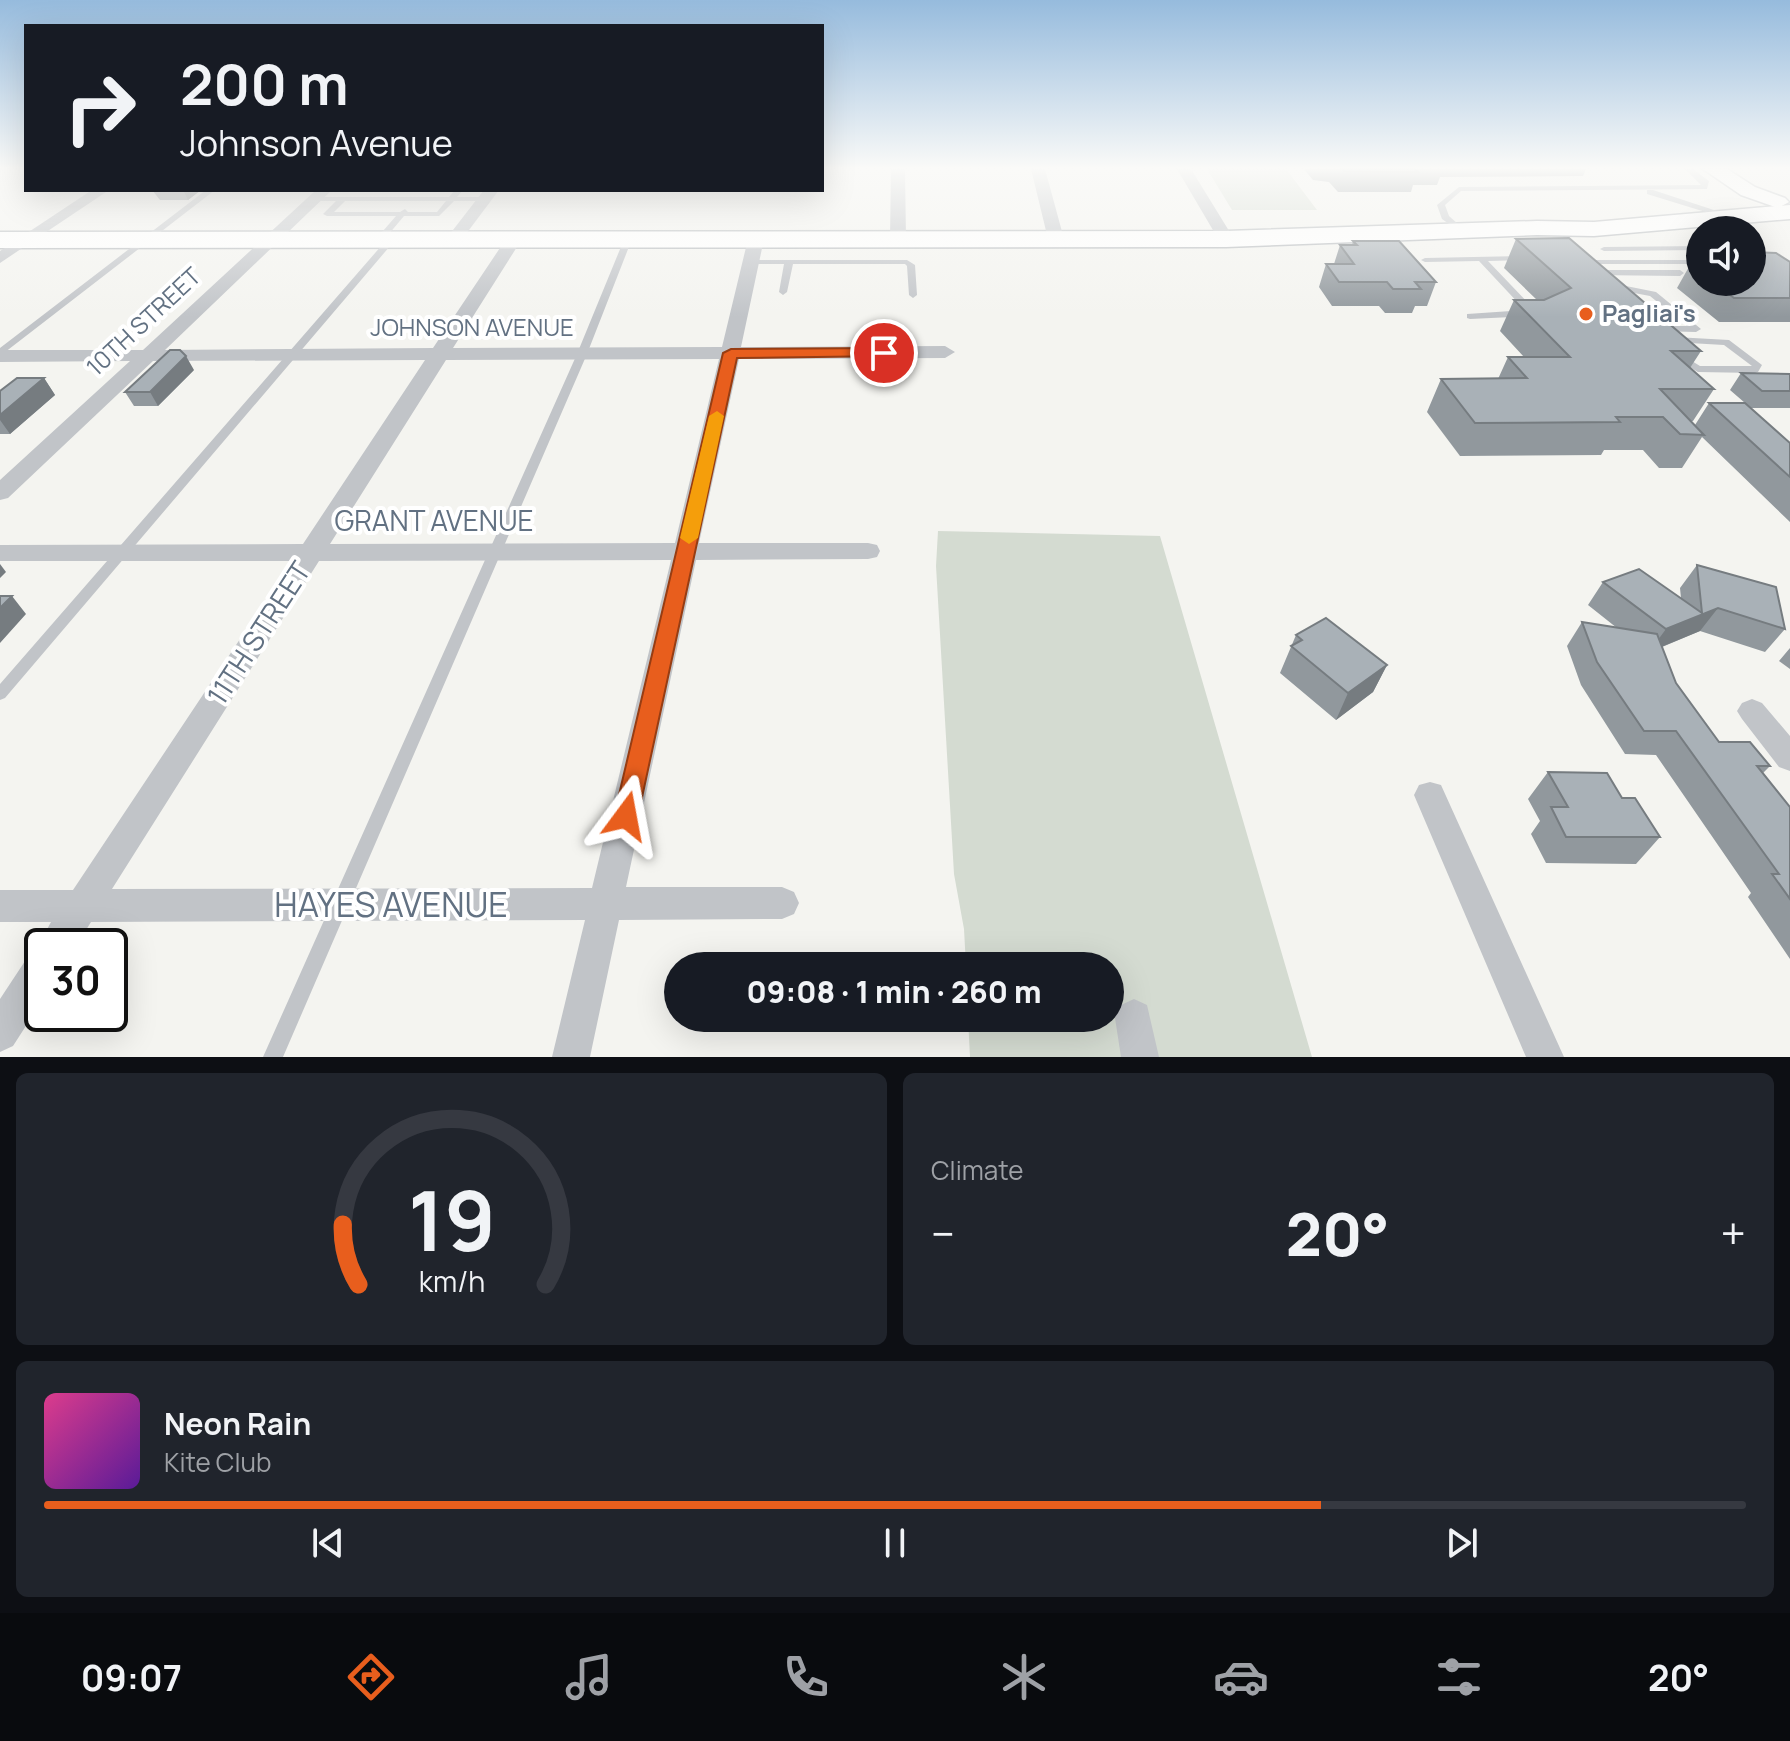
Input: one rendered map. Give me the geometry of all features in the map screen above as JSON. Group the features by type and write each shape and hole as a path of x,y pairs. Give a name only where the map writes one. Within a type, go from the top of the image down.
{"main road":[{"path":"0,240 271,239 388,218"},
{"path":"391,218 454,239 628,239 754,251 898,239 1226,239 1538,232 1686,222"},
{"path":"1538,232 1570,220 1591,218"},
{"path":"0,232 28,239"}],"street":[{"path":"0,258 59,218"},
{"name":"10TH STREET","path":"0,493 294,218"},
{"path":"454,239 470,218"},
{"path":"898,218 898,239"},
{"path":"1051,218 1056,239"},
{"path":"1214,218 1226,239"},
{"name":"11TH STREET","path":"68,928 514,239"},
{"path":"571,1057 754,251"},
{"name":"JOHNSON AVENUE","path":"0,354 945,352"},
{"name":"GRANT AVENUE","path":"0,553 868,551"},
{"path":"1752,711 1790,758"},
{"path":"1430,795 1545,1057"},
{"name":"HAYES AVENUE","path":"0,906 782,903"},
{"path":"0,1033 24,996"},
{"path":"1134,1018 1140,1057"}],"lane":[{"path":"0,354 173,218"},
{"path":"0,694 292,355 390,218"},
{"path":"1447,218 1463,232"},
{"path":"273,1057 582,354 628,239"},
{"path":"1604,249 1686,248"},
{"path":"754,251 789,262 907,262 911,265 913,295"},
{"path":"1425,260 1538,257"},
{"path":"1470,316 1512,314 1528,308 1481,259"},
{"path":"783,292 789,262"},
{"path":"1596,284 1572,262 1686,262"},
{"path":"1585,273 1680,273"},
{"path":"1617,302 1608,289 1653,294 1696,326 1693,329 1648,329 1662,342 1687,363 1698,369 1755,370 1757,365 1726,342 1662,342"}],"shaded area":[{"path":"938,531 1160,536 1312,1057 970,1057 969,1032 1124,1032 1124,952 965,952 954,874 936,566"}],"building":[{"path":"1569,238 1701,351 1671,351 1714,389 1660,389 1704,435 1680,434 1663,417 1616,417 1620,422 1475,423 1441,379 1527,378 1508,357 1570,357 1514,300 1544,300 1571,288 1516,239"},
{"path":"1353,241 1399,241 1436,282 1415,282 1421,289 1393,289 1387,282 1339,282 1326,264 1354,264 1340,245 1357,245"},
{"path":"1766,253 1776,253 1790,262 1790,298 1731,296 1766,296"},
{"path":"170,350 180,350 186,356 150,392 125,392"},
{"path":"1741,373 1790,374 1790,391 1762,391"},
{"path":"17,378 44,378 0,415 0,391"},
{"path":"1709,403 1745,403 1790,443 1790,477"},
{"path":"1697,565 1776,587 1785,629 1718,608 1666,629 1603,582 1639,569 1702,613"},
{"path":"0,596 12,596 0,608"},
{"path":"1326,618 1387,665 1348,693 1291,646 1302,640 1296,635"},
{"path":"1582,622 1657,634 1676,683 1719,742 1750,742 1770,766 1757,766 1790,807 1790,899 1772,874 1779,874 1676,731 1644,731 1597,662"},
{"path":"1548,772 1607,773 1622,798 1635,798 1660,837 1566,837 1551,807 1568,807"}],"slow traffic":[{"path":"689,538 717,416"}],"place":[{"name":"Pagliai's","path":"1586,314"}],"route":[{"path":"626,816 731,353 884,353"}]}
